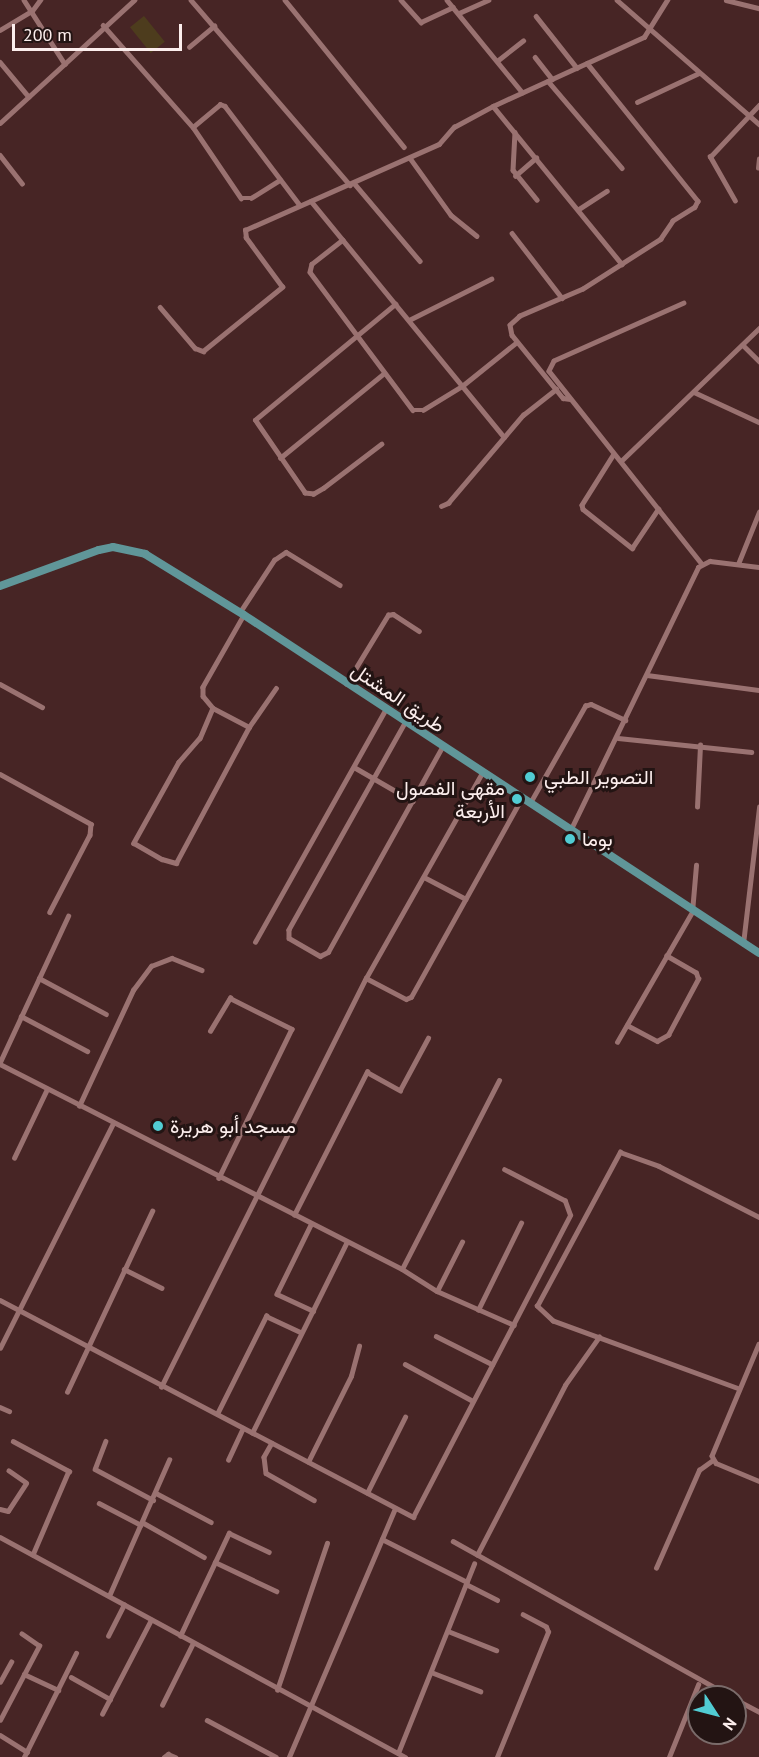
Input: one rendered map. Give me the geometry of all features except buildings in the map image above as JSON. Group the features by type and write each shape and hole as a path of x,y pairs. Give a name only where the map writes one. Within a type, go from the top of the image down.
{"main road":[{"name":"طريق المشتل","path":"0,586 99,550 130,549 171,569 242,614 692,912 759,953"}],"street":[{"path":"24,0 65,64"},
{"path":"0,30 32,11 40,0"},
{"path":"0,123 65,64 103,25 134,0"},
{"path":"191,0 420,261"},
{"path":"285,0 404,147"},
{"path":"401,0 422,22 453,7"},
{"path":"447,0 522,92"},
{"path":"459,13 488,0"},
{"path":"617,0 650,32 759,124"},
{"path":"160,307 195,348 203,351 282,287 244,234 299,204 352,184 439,144 454,128 493,106 650,32 667,0"},
{"path":"726,0 759,8"},
{"path":"536,16 577,68"},
{"path":"103,25 193,127 241,198 251,198 280,180"},
{"path":"189,47 214,26"},
{"path":"497,61 523,41"},
{"path":"535,57 550,80 622,168"},
{"path":"0,62 29,97"},
{"path":"570,399 565,400 517,342 510,331 512,321 562,298 661,239 673,221 695,207 698,201 587,63"},
{"path":"637,102 699,73"},
{"path":"193,127 220,104 225,106 299,204"},
{"path":"735,201 709,160 759,105"},
{"path":"493,106 622,264"},
{"path":"515,132 512,160 515,176 537,200"},
{"path":"0,155 22,183"},
{"path":"410,158 451,215 477,236"},
{"path":"515,176 536,158"},
{"path":"758,168 759,159"},
{"path":"579,209 607,190"},
{"path":"311,201 504,437"},
{"path":"512,233 562,298"},
{"path":"343,240 312,264 310,272 383,374 416,411 462,386 517,342"},
{"path":"408,320 490,279"},
{"path":"684,303 554,361 549,371 701,563 759,567"},
{"path":"382,444 314,494 305,493 256,424 256,417 395,304"},
{"path":"621,461 759,328"},
{"path":"743,345 759,361"},
{"path":"280,458 383,374"},
{"path":"441,506 523,416 556,389"},
{"path":"694,392 759,422"},
{"path":"614,454 582,505 583,509 632,548 658,509"},
{"path":"738,564 759,512"},
{"path":"249,727 213,708 202,696 203,687 274,560 286,552 340,585"},
{"path":"570,831 618,738 701,563"},
{"path":"346,684 388,615 393,614 419,631"},
{"path":"647,675 759,690"},
{"path":"0,684 42,706"},
{"path":"213,708 200,738 179,762 134,843 162,859 176,863 249,727 276,688"},
{"path":"530,804 585,706 591,704 625,720"},
{"path":"255,942 385,710"},
{"path":"405,723 289,930 289,938 320,956 328,952 442,747"},
{"path":"618,738 751,752"},
{"path":"697,807 700,745"},
{"path":"354,767 412,801"},
{"path":"161,1387 366,978 482,773"},
{"path":"0,774 91,824 90,835 50,912"},
{"path":"366,978 406,999 411,997 521,799"},
{"path":"743,944 759,807"},
{"path":"618,1042 692,912 696,865"},
{"path":"424,877 466,899"},
{"path":"68,916 0,1063 78,1106 402,1269 437,1291 514,1325"},
{"path":"627,1025 657,1041 668,1035 698,979 696,973 666,956"},
{"path":"78,1106 133,990 151,966 172,958 202,970"},
{"path":"39,978 106,1014"},
{"path":"210,1031 230,998 292,1029 219,1178"},
{"path":"21,1016 87,1051"},
{"path":"294,1215 367,1072 400,1090 428,1038"},
{"path":"402,1269 499,1080"},
{"path":"14,1158 47,1089"},
{"path":"0,1347 113,1123"},
{"path":"739,1389 553,1321 537,1306 620,1152 659,1166 759,1217"},
{"path":"0,1300 395,1509 416,1516 571,1209 565,1201 505,1170"},
{"path":"67,1392 152,1210"},
{"path":"478,1310 521,1223"},
{"path":"311,1225 277,1294 313,1311"},
{"path":"252,1432 347,1242"},
{"path":"437,1291 462,1242"},
{"path":"124,1269 162,1288"},
{"path":"218,1414 266,1316 301,1332"},
{"path":"435,1336 492,1364"},
{"path":"477,1555 565,1385 599,1337"},
{"path":"656,1568 699,1470 713,1460 739,1389 759,1344"},
{"path":"308,1462 355,1367 359,1346"},
{"path":"405,1364 473,1401"},
{"path":"0,1407 9,1411"},
{"path":"367,1493 405,1417"},
{"path":"228,1460 243,1428"},
{"path":"13,1441 69,1471 33,1555"},
{"path":"106,1441 95,1469 153,1500"},
{"path":"272,1443 264,1457 266,1473 314,1500"},
{"path":"109,1596 169,1460"},
{"path":"713,1460 759,1481"},
{"path":"0,1509 8,1510 26,1483 9,1471"},
{"path":"156,1493 211,1522"},
{"path":"99,1503 204,1557"},
{"path":"289,1757 395,1509"},
{"path":"180,1636 229,1533 269,1552"},
{"path":"1,1539 109,1596 277,1690 405,1757"},
{"path":"382,1539 497,1600"},
{"path":"453,1540 711,1685"},
{"path":"277,1690 327,1543"},
{"path":"215,1562 276,1591"},
{"path":"398,1753 474,1564"},
{"path":"108,1636 124,1605"},
{"path":"497,1757 548,1632 523,1615"},
{"path":"102,1714 151,1620"},
{"path":"448,1631 496,1650"},
{"path":"0,1720 39,1646 22,1634"},
{"path":"162,1705 193,1643"},
{"path":"0,1736 25,1755 76,1653"},
{"path":"0,1682 11,1662"},
{"path":"431,1672 480,1691"},
{"path":"24,1674 58,1690"},
{"path":"71,1677 110,1699"},
{"path":"669,1757 687,1712"},
{"path":"207,1720 276,1757"},
{"path":"164,1757 168,1754 175,1757"}],"shaded area":[{"path":"144,16 165,42 151,53 130,27"}],"place":[{"name":"التصوير الطبي","path":"530,777"},
{"name":"مقهى الفصول الأربعة","path":"517,799"},
{"name":"بوما","path":"570,839"},
{"name":"مسجد أبو هريرة","path":"158,1126"}]}
